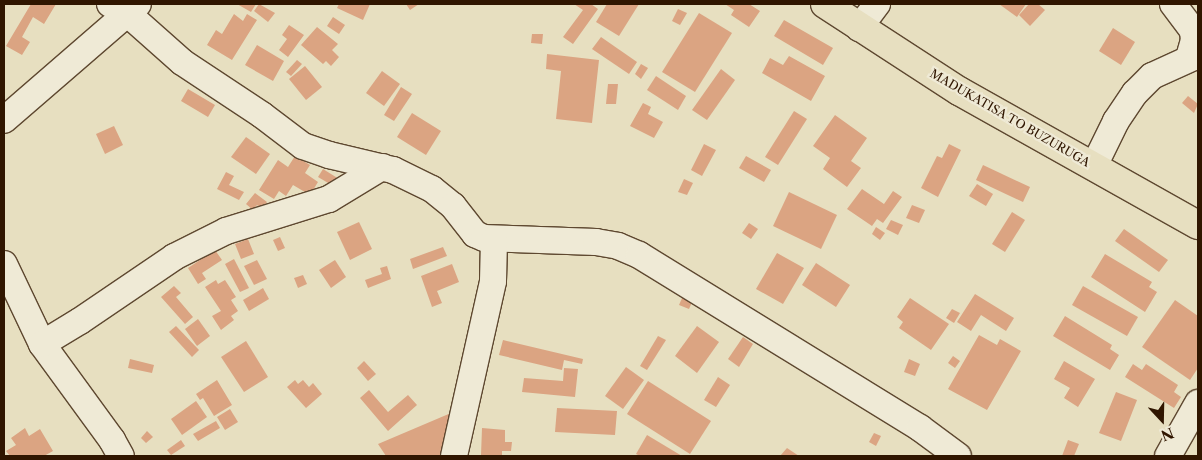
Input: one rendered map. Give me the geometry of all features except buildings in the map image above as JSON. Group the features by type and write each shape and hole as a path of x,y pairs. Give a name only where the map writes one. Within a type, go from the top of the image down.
{"main road":[{"name":"MADUKATISA TO BUZURUGA","path":"825,4 859,28 959,91 1198,225"}],"street":[{"path":"859,28 877,4"},
{"path":"1094,166 1116,121 1135,92 1152,76 1194,56 1193,31 1174,4"},
{"path":"4,120 125,7 182,62 262,115 303,146 329,155 393,170 432,189 452,206 475,234 484,238 494,240 596,242 618,246 639,255 920,428 958,456"},
{"path":"42,344 80,321 174,257 226,231 329,199 382,167"},
{"path":"454,456 493,281 494,240"},
{"path":"4,264 42,344 122,456"},
{"path":"1168,456 1198,403"}]}
